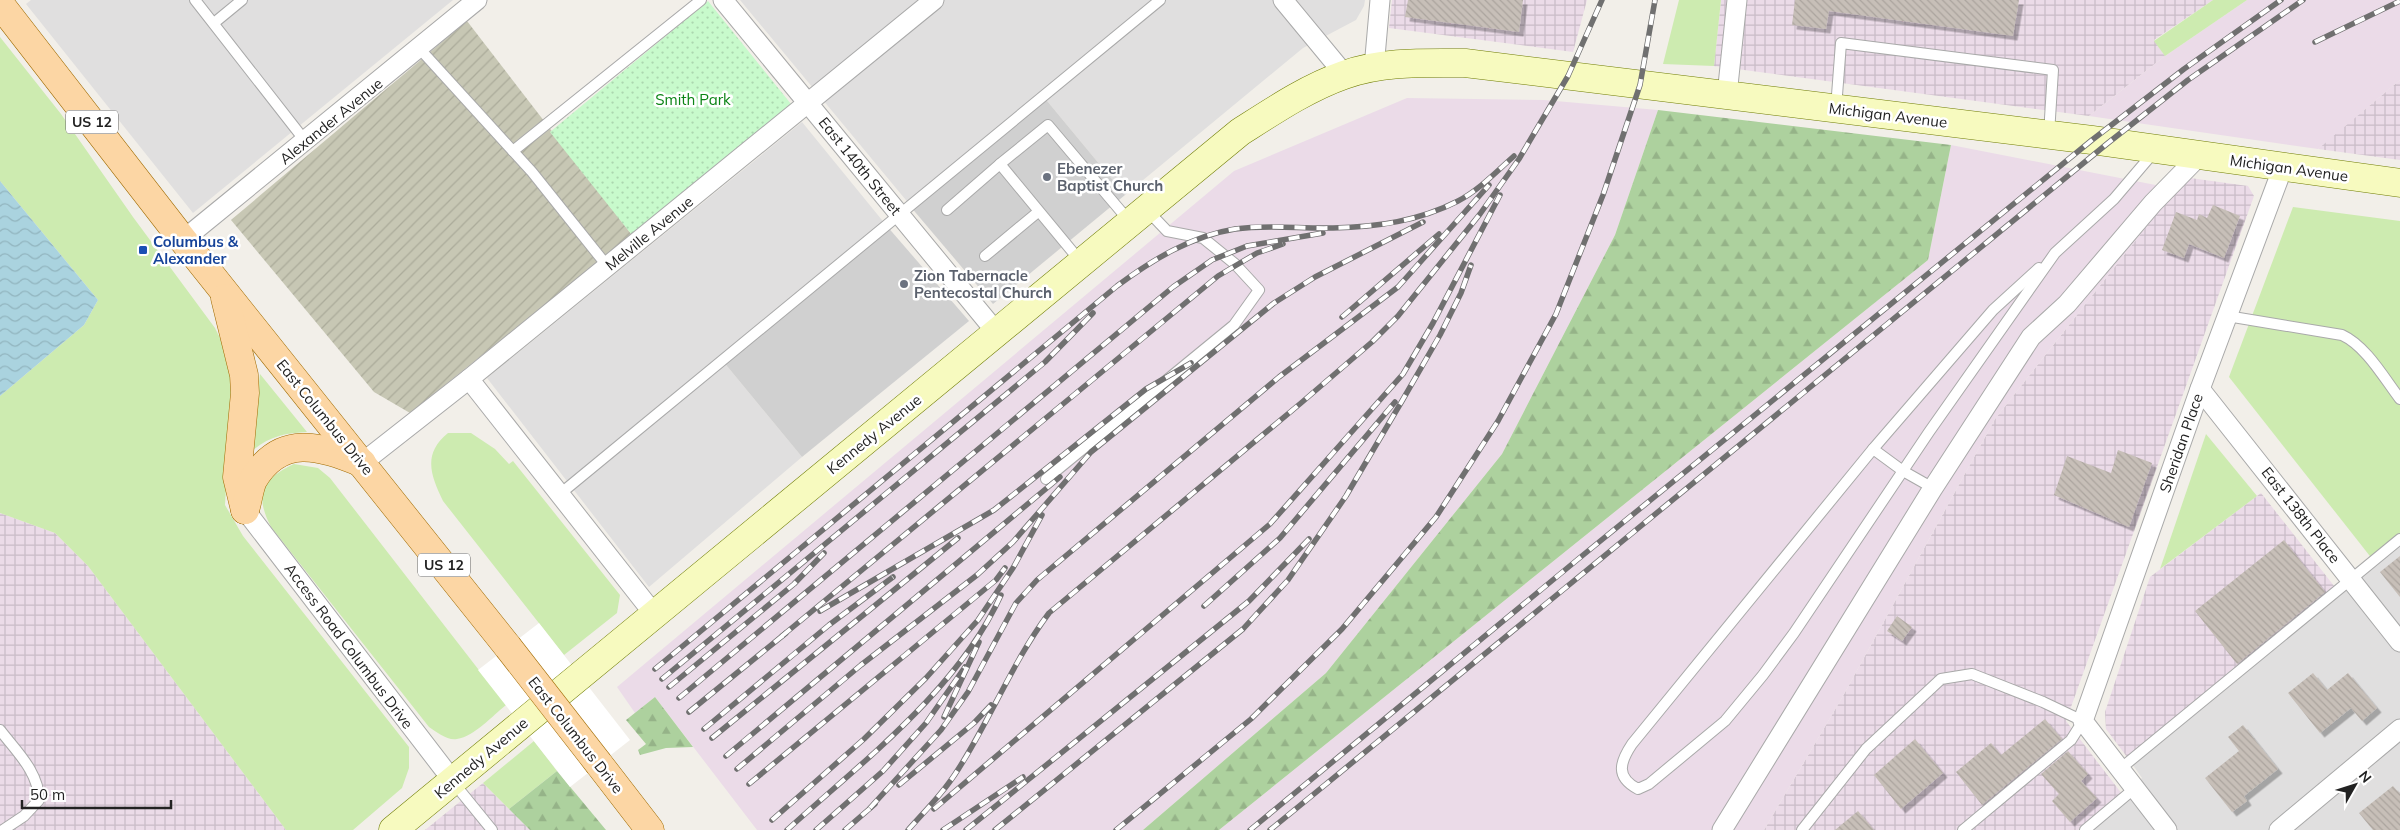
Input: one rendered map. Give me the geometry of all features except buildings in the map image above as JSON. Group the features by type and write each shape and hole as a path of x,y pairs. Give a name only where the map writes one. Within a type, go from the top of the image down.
{"main road":[{"name":"East Columbus Drive","path":"6,4 183,240 508,647 650,830"},
{"name":"Michigan Avenue","path":"1374,68 1410,62 1465,63 2049,135 2400,183"},
{"name":"Kennedy Avenue","path":"393,830 1240,132 1310,91 1345,74 1374,68"},
{"path":"223,289 244,375 245,393 237,477 245,510"},
{"path":"245,510 253,481 272,459 283,451 296,446 318,449 338,453 362,463"}],"street":[{"name":"Alexander Avenue","path":"183,240 306,142 477,0"},
{"name":"East 140th Street","path":"723,0 996,333"},
{"name":"Melville Avenue","path":"362,463 469,380 934,0"},
{"path":"1283,0 1345,74"},
{"path":"1374,68 1380,0"},
{"path":"1726,95 1737,0"},
{"path":"1722,830 1933,488 2031,337 2067,304 2153,203 2199,156"},
{"name":"Sheridan Place","path":"2084,721 2200,389 2283,166"},
{"path":"469,380 654,614"},
{"name":"East 138th Place","path":"2200,389 2400,642"},
{"name":"Access Road Columbus Drive","path":"245,510 453,781"},
{"path":"2084,721 2167,830"},
{"path":"2280,830 2400,729"}],"lane":[{"path":"195,0 306,142"},
{"path":"214,23 242,0"},
{"path":"513,151 701,0"},
{"path":"560,494 1160,0"},
{"path":"1836,108 1842,43 2033,67 2053,70 2049,135"},
{"path":"419,48 532,172 608,267"},
{"path":"948,210 1048,125 1139,216 1167,231 1203,238 1235,264 1259,290 1234,325 1046,479"},
{"path":"2055,253 1903,471 1782,651 1725,721 1649,784 1638,789 1627,783 1621,770 1624,756 1632,744 1873,449 1993,310 2055,253 2114,199 2157,149"},
{"path":"1000,164 1081,263"},
{"path":"985,256 1038,212"},
{"path":"2227,316 2342,335 2349,338 2361,350 2400,399"},
{"path":"1873,449 1903,471 1933,488"},
{"path":"2120,769 2400,539"},
{"path":"1802,830 1866,749 1940,679 1972,674 2044,702 2084,721 2071,740 1963,830"},
{"path":"0,730 23,759 39,785 39,800 24,816 3,830"},
{"path":"453,781 492,830"},
{"path":"2084,830 2135,788"}],"shaded area":[{"path":"31,0 453,0 193,213 26,4"},
{"path":"740,0 1365,0 1364,6 1356,20 1303,48 1125,195 1043,96 910,205"},
{"path":"1392,0 1587,0 1573,52 1389,28"},
{"path":"1721,0 2213,0 2154,40 2165,56 2089,116 1714,66"},
{"path":"2247,0 2400,0 2400,80 2318,149 2089,116 2165,56"},
{"path":"467,21 632,235 410,413 374,392 231,220"},
{"path":"2400,80 2400,160 2318,149 2329,139"},
{"path":"1043,96 1125,195 993,304 910,206"},
{"path":"1407,98 1544,100 1658,110 1615,235 1502,454 1326,673 1143,830 757,830 655,697 635,713 617,687 1234,171"},
{"path":"802,122 886,225 722,360 802,457 649,587 487,378"},
{"path":"1951,145 2176,189 1995,419 1843,696 1764,830 1219,830 1928,260"},
{"path":"2183,177 2248,186 2254,196 2066,721 2122,794 2078,830 1764,830 1843,696 1995,419 2176,189"},
{"path":"886,225 969,321 802,457 722,360"},
{"path":"2261,493 2338,591 2130,761 2106,729 2105,712 2150,577"},
{"path":"0,513 55,533 88,566 286,830 0,830"},
{"path":"2400,540 2400,830 2078,830 2142,778 2130,761"},
{"path":"483,783 530,830 425,830"}],"green space":[{"path":"1679,0 1721,0 1714,66 1663,64"},
{"path":"2213,0 2247,0 2165,56 2154,41"},
{"name":"Smith Park","path":"708,1 791,104 632,235 550,132"},
{"path":"0,37 61,114 133,217 215,328 233,364 225,505 243,536 409,747 409,768 402,788 353,830 286,830 88,566 55,533 0,513 0,396 84,325 98,300 0,181"},
{"path":"1658,110 1951,145 1928,260 1219,830 1143,830 1326,673 1502,454 1615,235"},
{"path":"2293,207 2400,221 2400,539 2373,560 2229,377"},
{"path":"260,374 307,432 278,436 266,441 253,450 252,445"},
{"path":"448,433 471,433 495,449 509,464 513,461 620,595 617,613 564,655 443,501 435,483 431,466 435,449"},
{"path":"2206,434 2257,496 2160,569"},
{"path":"294,464 318,468 330,478 506,705 477,730 464,737 450,739 429,727 271,527 263,505 264,489 275,476"},
{"path":"655,697 693,747 666,748 640,755 638,750 646,744 626,720"},
{"path":"534,741 557,771 509,809 483,783"},
{"path":"557,771 606,830 530,830 509,809"}],"water":[{"path":"0,181 98,300 84,325 0,396"}],"pier":[{"path":"539,623 630,740 570,787 478,670"}],"railway":[{"path":"908,830 954,776 971,749 1024,650 1049,613 1301,403 1372,342 1398,316 1480,214 1519,159 1568,76 1602,0"},
{"path":"1116,830 1251,719 1342,629 1436,517 1498,421 1556,314 1603,195 1640,85 1655,0"},
{"path":"1250,830 1577,560 2092,140 2184,69 2281,0"},
{"path":"1270,830 2108,143 2188,80 2303,0"},
{"path":"2315,42 2400,1"},
{"path":"655,669 1117,286 1158,258 1203,237 1235,229 1260,227 1349,227 1397,222 1428,214 1466,197 1514,156"},
{"path":"870,808 941,730 968,692 1016,603 1037,580 1279,377 1398,287 1489,185"},
{"path":"934,809 1270,524 1403,374 1433,323 1500,195"},
{"path":"737,769 861,665 977,575 1013,542 1091,452 1274,303 1315,277 1423,222"},
{"path":"679,698 1173,287 1212,260 1247,246 1323,233"},
{"path":"1342,317 1439,234"},
{"path":"782,636 1218,276 1257,253 1283,244"},
{"path":"995,830 1243,629 1288,580 1346,496 1402,401 1440,335 1461,293 1471,265"},
{"path":"662,679 1045,362 1093,313"},
{"path":"820,611 994,510 1146,389 1191,363"},
{"path":"1204,606 1280,538 1395,402"},
{"path":"726,756 1060,477"},
{"path":"772,820 864,739 926,678 978,620 1013,568 1042,515"},
{"path":"712,738 958,538"},
{"path":"966,830 1249,601 1309,539"},
{"path":"669,687 794,584 824,553"},
{"path":"749,784 996,580 1005,568"},
{"path":"704,729 829,625 893,577"},
{"path":"787,830 877,750 934,693 983,630 1001,595"},
{"path":"689,712 786,633"},
{"path":"944,717 979,642"},
{"path":"816,830 883,771 926,723 965,667"},
{"path":"899,785 974,723 991,705"},
{"path":"943,830 1023,777"},
{"path":"845,830 875,804"}],"place":[{"name":"Ebenezer Baptist Church","path":"1047,177"},
{"name":"Columbus & Alexander","path":"143,250"},
{"name":"Zion Tabernacle Pentecostal Church","path":"904,284"}]}
